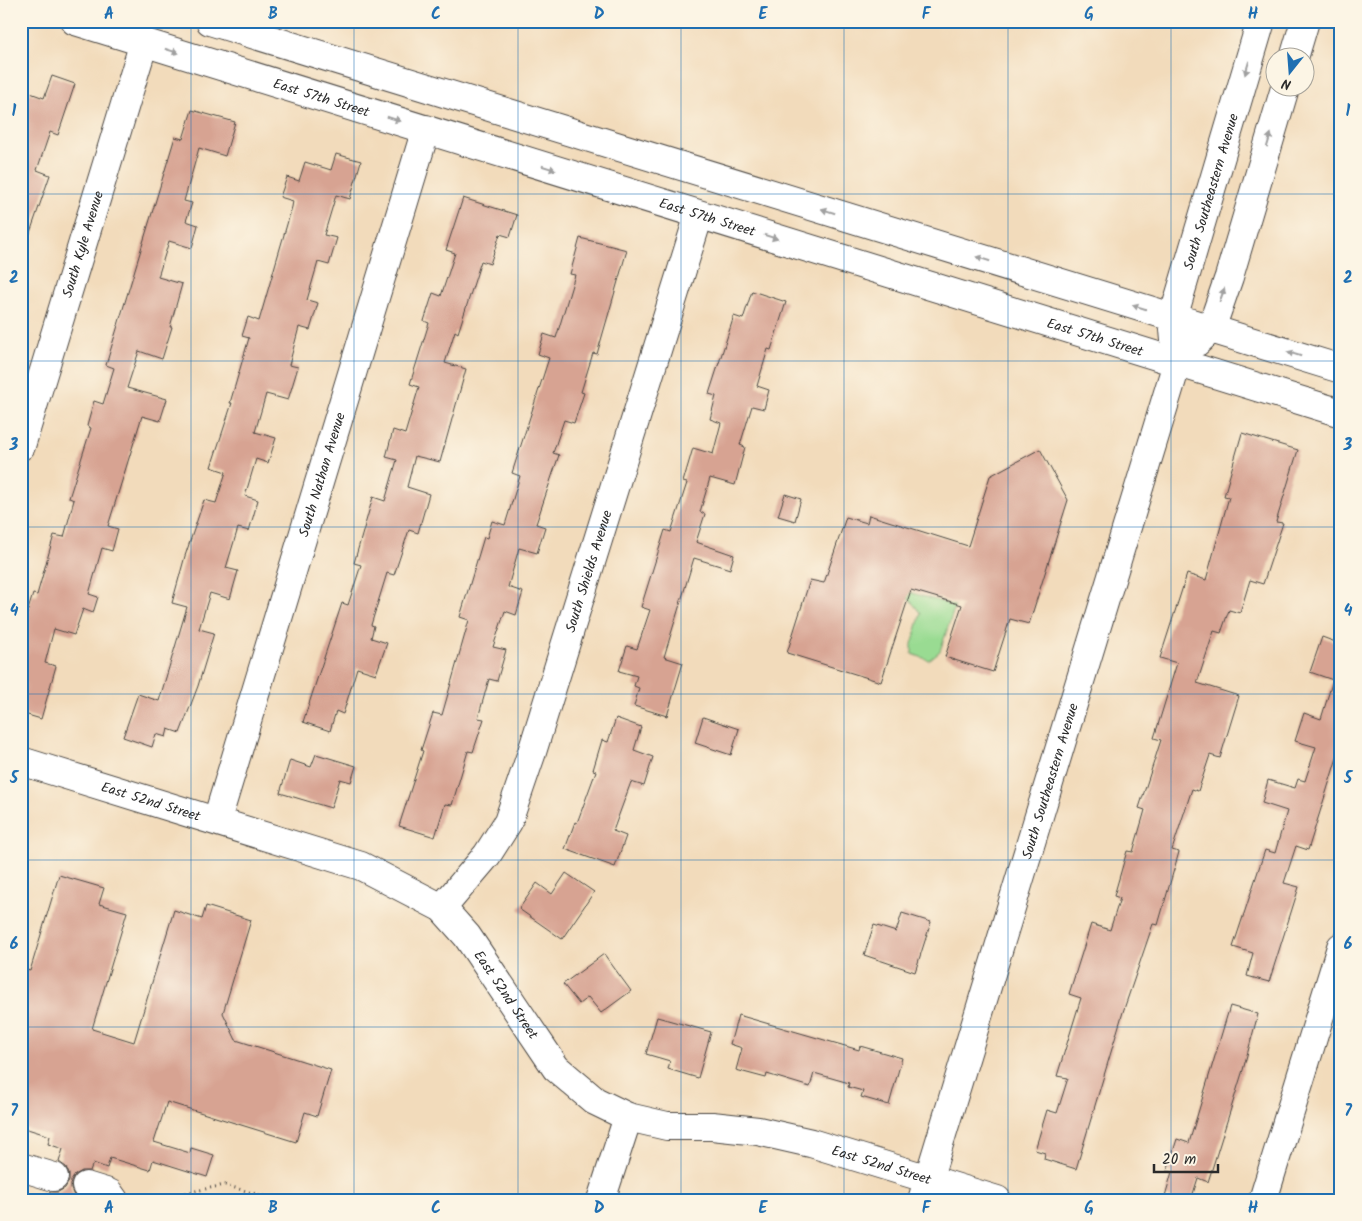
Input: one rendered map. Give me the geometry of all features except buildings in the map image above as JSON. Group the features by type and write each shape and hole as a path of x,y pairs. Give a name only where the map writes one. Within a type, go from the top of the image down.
{"main road":[{"name":"East 57th Street","path":"75,21 1341,413"},
{"path":"210,21 1341,368"},
{"name":"South Southeastern Avenue","path":"925,1189 1177,363 1174,318 1261,21"},
{"path":"1297,48 1305,21"},
{"name":"South Kyle Avenue","path":"21,446 144,42"},
{"name":"South Southeastern Avenue","path":"1177,363 1211,329 1282,98"},
{"name":"South Nathan Avenue","path":"217,820 426,129"},
{"name":"South Shields Avenue","path":"442,908 487,855 508,822 532,752 698,214"},
{"name":"East 52nd Street","path":"21,761 361,866 442,908 468,936 556,1068 595,1101 628,1117 667,1126 712,1126 758,1132 812,1143 925,1189 997,1200"},
{"path":"1263,1200 1341,947"},
{"path":"601,1200 628,1117"},
{"path":"21,1167 54,1177"},
{"path":"86,1186 110,1193 114,1200"}],"path":[{"path":"166,1197 225,1185 277,1200"},
{"path":"264,1200 265,1195"}],"green space":[{"path":"909,592 955,606 940,651 929,660 912,654 912,644 921,613 907,597"}]}
